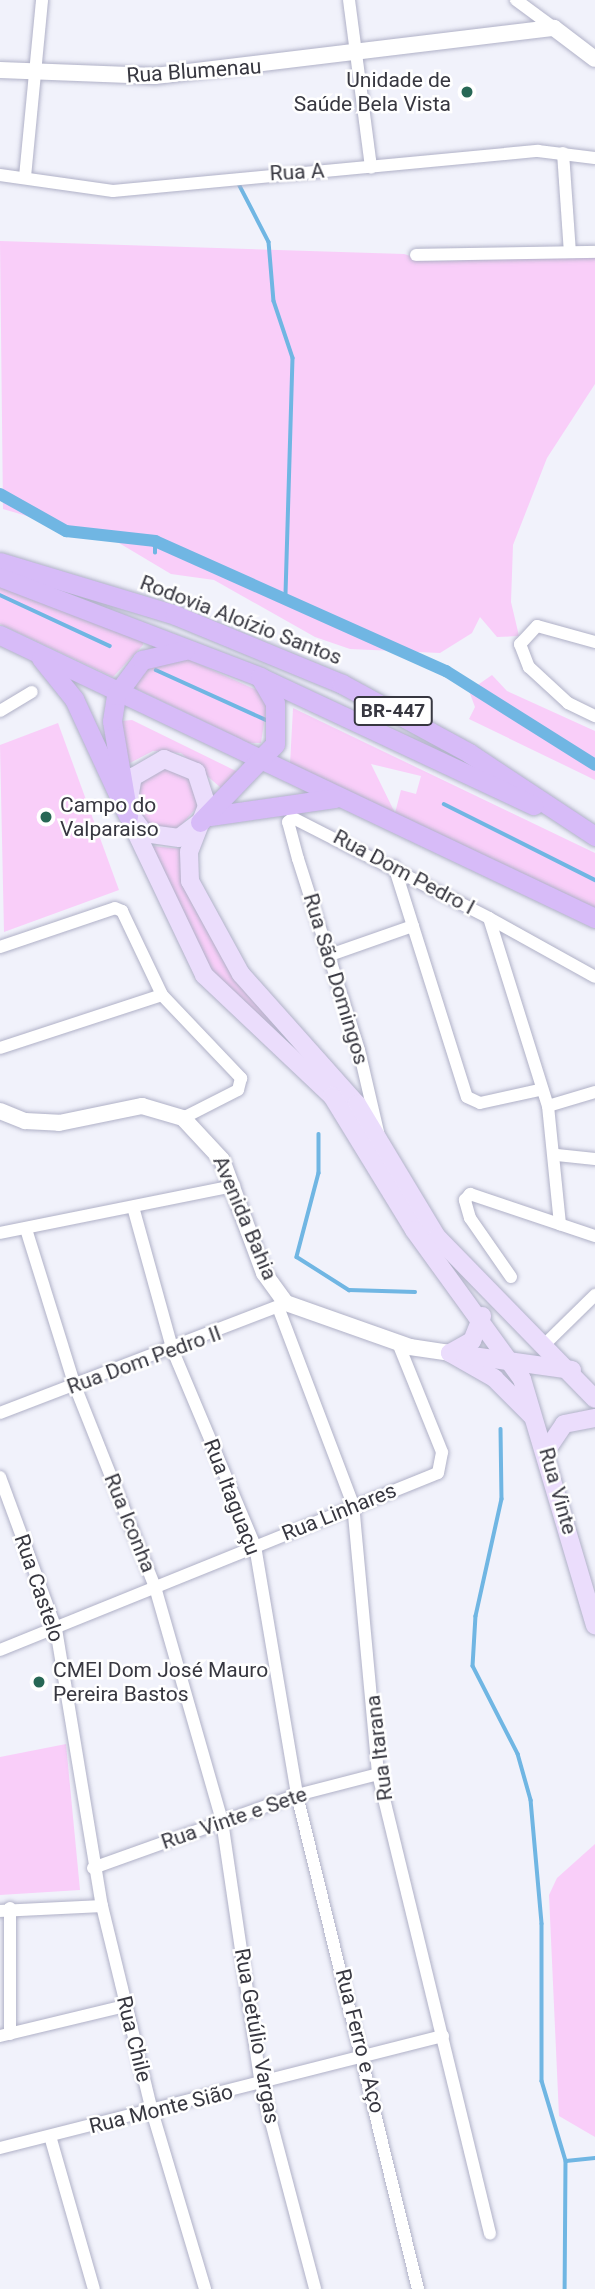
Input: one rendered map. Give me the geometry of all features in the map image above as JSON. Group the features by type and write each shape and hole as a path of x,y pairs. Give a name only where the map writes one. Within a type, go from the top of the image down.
{"main road":[{"name":"Rodovia Aloízio Santos","path":"0,562 175,615 334,680 469,753 591,833"},
{"path":"0,577 261,677 591,833"},
{"path":"0,635 119,688 335,798 595,918"},
{"path":"30,649 74,699 127,809 160,840 179,838 200,822 263,761 275,744 277,719 261,677"},
{"path":"127,809 112,721 119,688 153,654 190,650"},
{"path":"127,809 139,770 173,760 197,772 206,788 200,822 189,852 190,881 231,958 264,1004 322,1060 380,1140 437,1237 546,1343 594,1396"},
{"path":"200,822 229,809 335,798"},
{"name":"Rua Vinte","path":"127,809 204,975 332,1096 414,1230 482,1316 511,1361 542,1433 595,1625"},
{"path":"450,1353 472,1341 482,1316"},
{"path":"450,1353 572,1370"},
{"path":"450,1353 507,1388 542,1433"},
{"path":"546,1451 564,1424 595,1418"}],"street":[{"path":"25,177 42,0"},
{"path":"349,0 371,168"},
{"path":"516,0 595,59"},
{"name":"Rua Blumenau","path":"0,69 36,73 155,76 355,56 554,28"},
{"path":"563,153 570,252"},
{"name":"Rua A","path":"0,175 113,191 563,153 595,158"},
{"path":"416,255 595,252"},
{"path":"595,642 537,626 523,637 521,651 568,703 595,716"},
{"path":"0,711 32,692"},
{"name":"Rua Dom Pedro I","path":"290,820 394,866 489,918 539,1090 548,1106 557,1156 560,1224"},
{"name":"Rua São Domingos","path":"290,820 380,1140"},
{"path":"394,866 467,1097 480,1103 539,1090"},
{"path":"0,947 115,908 129,917 162,995 241,1078 238,1090 183,1118"},
{"path":"489,918 595,977"},
{"path":"330,955 413,926"},
{"path":"0,1048 162,995"},
{"path":"548,1106 595,1092"},
{"name":"Avenida Bahia","path":"0,1111 25,1121 59,1123 142,1106 183,1118 214,1146 234,1186 264,1273 282,1305 398,1343 450,1353"},
{"path":"557,1156 595,1159"},
{"path":"0,1233 234,1186"},
{"path":"510,1277 470,1218 466,1196 595,1236"},
{"name":"Rua Itaguaçu","path":"133,1207 173,1351 256,1546 297,1795"},
{"name":"Rua Iconha","path":"26,1229 75,1385 155,1587 222,1821"},
{"path":"546,1343 595,1295"},
{"name":"Rua Dom Pedro II","path":"0,1413 173,1351 282,1305"},
{"name":"Rua Itarana","path":"282,1305 353,1504 378,1774 490,2234"},
{"name":"Rua Linhares","path":"0,1650 442,1467 442,1452 398,1343"},
{"name":"Rua Castelo","path":"0,1477 56,1629 78,1734 93,1868"},
{"name":"Rua Vinte e Sete","path":"93,1868 297,1795 378,1774"},
{"name":"Rua Ferro e Aço","path":"297,1795 363,2051 418,2289"},
{"name":"Rua Getúlio Vargas","path":"222,1821 261,2084 315,2289"},
{"name":"Rua Chile","path":"93,1868 152,2111 205,2289"},
{"path":"102,1906 5,1910 5,2035 125,2006"},
{"name":"Rua Monte Sião","path":"0,2148 261,2084 363,2051 443,2036"},
{"path":"50,2136 94,2289"}],"shaded area":[{"path":"0,241 404,254 427,261 595,257 595,384 547,458 513,545 511,602 519,636 497,637 480,617 472,633 440,653 350,649 315,637 214,580 171,574 119,543 3,509"},
{"path":"0,584 143,640 143,645 113,677 0,624"},
{"path":"181,656 259,691 267,703 261,743 249,743 135,688 142,668"},
{"path":"492,675 507,691 595,731 595,780 469,719 475,707 469,691"},
{"path":"293,708 595,853 595,910 290,765","holes":["371,764 421,776 416,794 401,790 395,813"]},
{"path":"132,720 238,772 221,788 181,753 153,751 128,764 121,721"},
{"name":"Campo do Valparaiso","path":"58,723 119,890 4,932 0,745"},
{"path":"164,767 191,778 199,805 176,831 148,827 135,809 140,781"},
{"path":"151,846 183,849 182,868 307,1060 215,981"},
{"path":"66,1744 80,1890 0,1895 0,1757"},
{"path":"595,1844 595,2137 559,2116 549,1895 557,1878"}],"waterway":[{"path":"239,184 269,242 274,301 293,358 286,600"},
{"path":"0,494 66,531 155,541 446,671 595,765"},
{"path":"155,541 155,553"},
{"path":"0,595 110,646"},
{"path":"156,670 266,720"},
{"path":"444,804 595,880"},
{"path":"319,1134 319,1173 297,1257 349,1290 415,1292"},
{"path":"501,1429 502,1499 476,1616 473,1666 518,1754 531,1800 542,1924 542,2081 566,2161 565,2289"},
{"path":"566,2161 595,2158"}],"place":[{"name":"Unidade de Saúde Bela Vista","path":"467,92"},
{"name":"Campo do Valparaiso","path":"46,817"},
{"name":"CMEI Dom José Mauro Pereira Bastos","path":"39,1682"}]}
